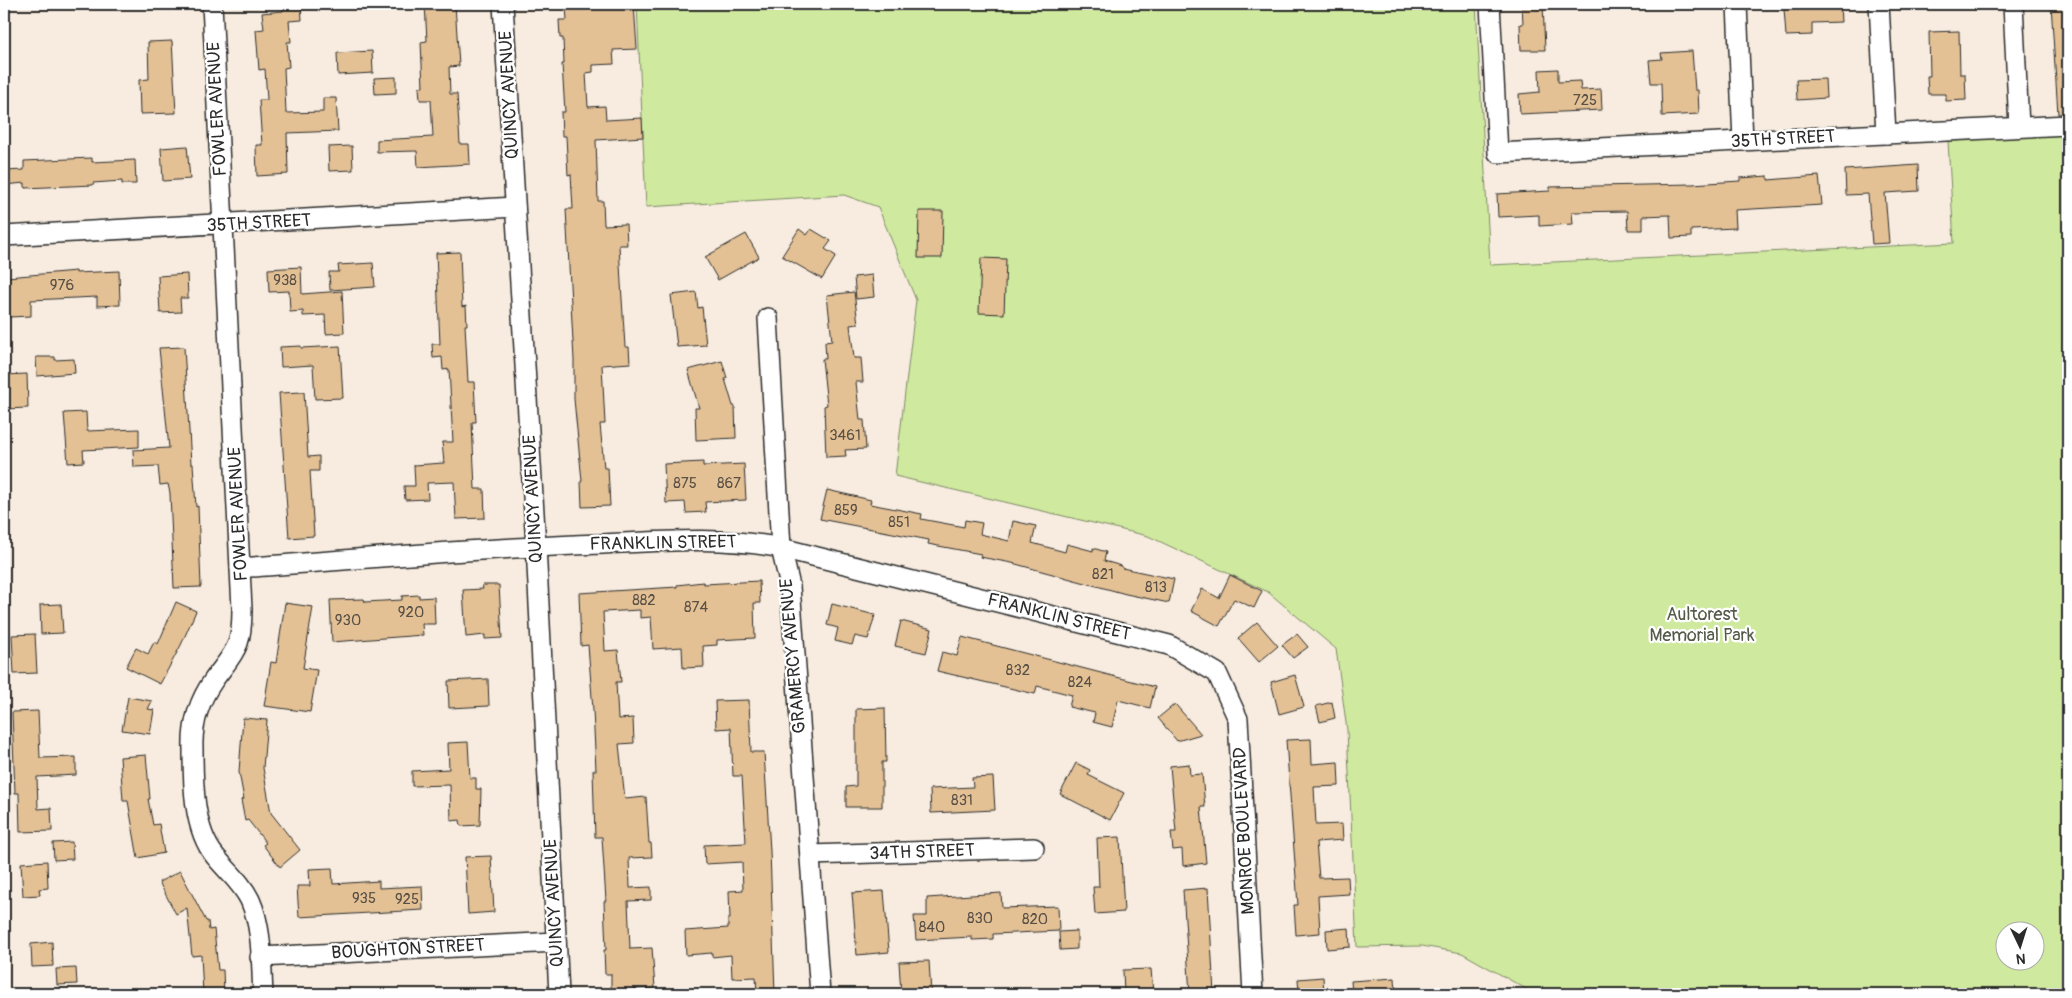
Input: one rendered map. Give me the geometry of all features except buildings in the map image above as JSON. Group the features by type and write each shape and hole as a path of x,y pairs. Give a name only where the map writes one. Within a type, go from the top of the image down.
{"street":[{"name":"FOWLER AVENUE","path":"212,4 242,609 238,643 232,656 212,682 203,699 194,728 193,749 196,803 200,822 214,855 240,884 250,900 259,932 262,994"},
{"name":"QUINCY AVENUE","path":"503,4 536,546 559,994"},
{"name":"35TH STREET","path":"1490,4 1498,153 2068,125"},
{"path":"1737,4 1743,141"},
{"path":"1878,4 1886,134"},
{"path":"2013,4 2019,127"},
{"name":"35TH STREET","path":"4,236 515,207"},
{"name":"GRAMERCY AVENUE","path":"768,318 781,548 790,586 820,994"},
{"name":"FRANKLIN STREET","path":"240,568 536,546 721,539 753,542 1169,645 1217,673"},
{"name":"MONROE BOULEVARD","path":"1217,673 1238,719 1253,994"},
{"name":"34TH STREET","path":"810,855 1034,848"},
{"name":"BOUGHTON STREET","path":"260,957 556,942"}],"green space":[{"name":"Aultorest Memorial Park","path":"637,4 1476,4 1490,265 1954,243 1948,141 2068,135 2068,994 1535,994 1462,953 1422,946 1357,947 1347,730 1336,649 1268,592 1148,536 895,476 916,300 878,207 844,195 646,207"}]}
